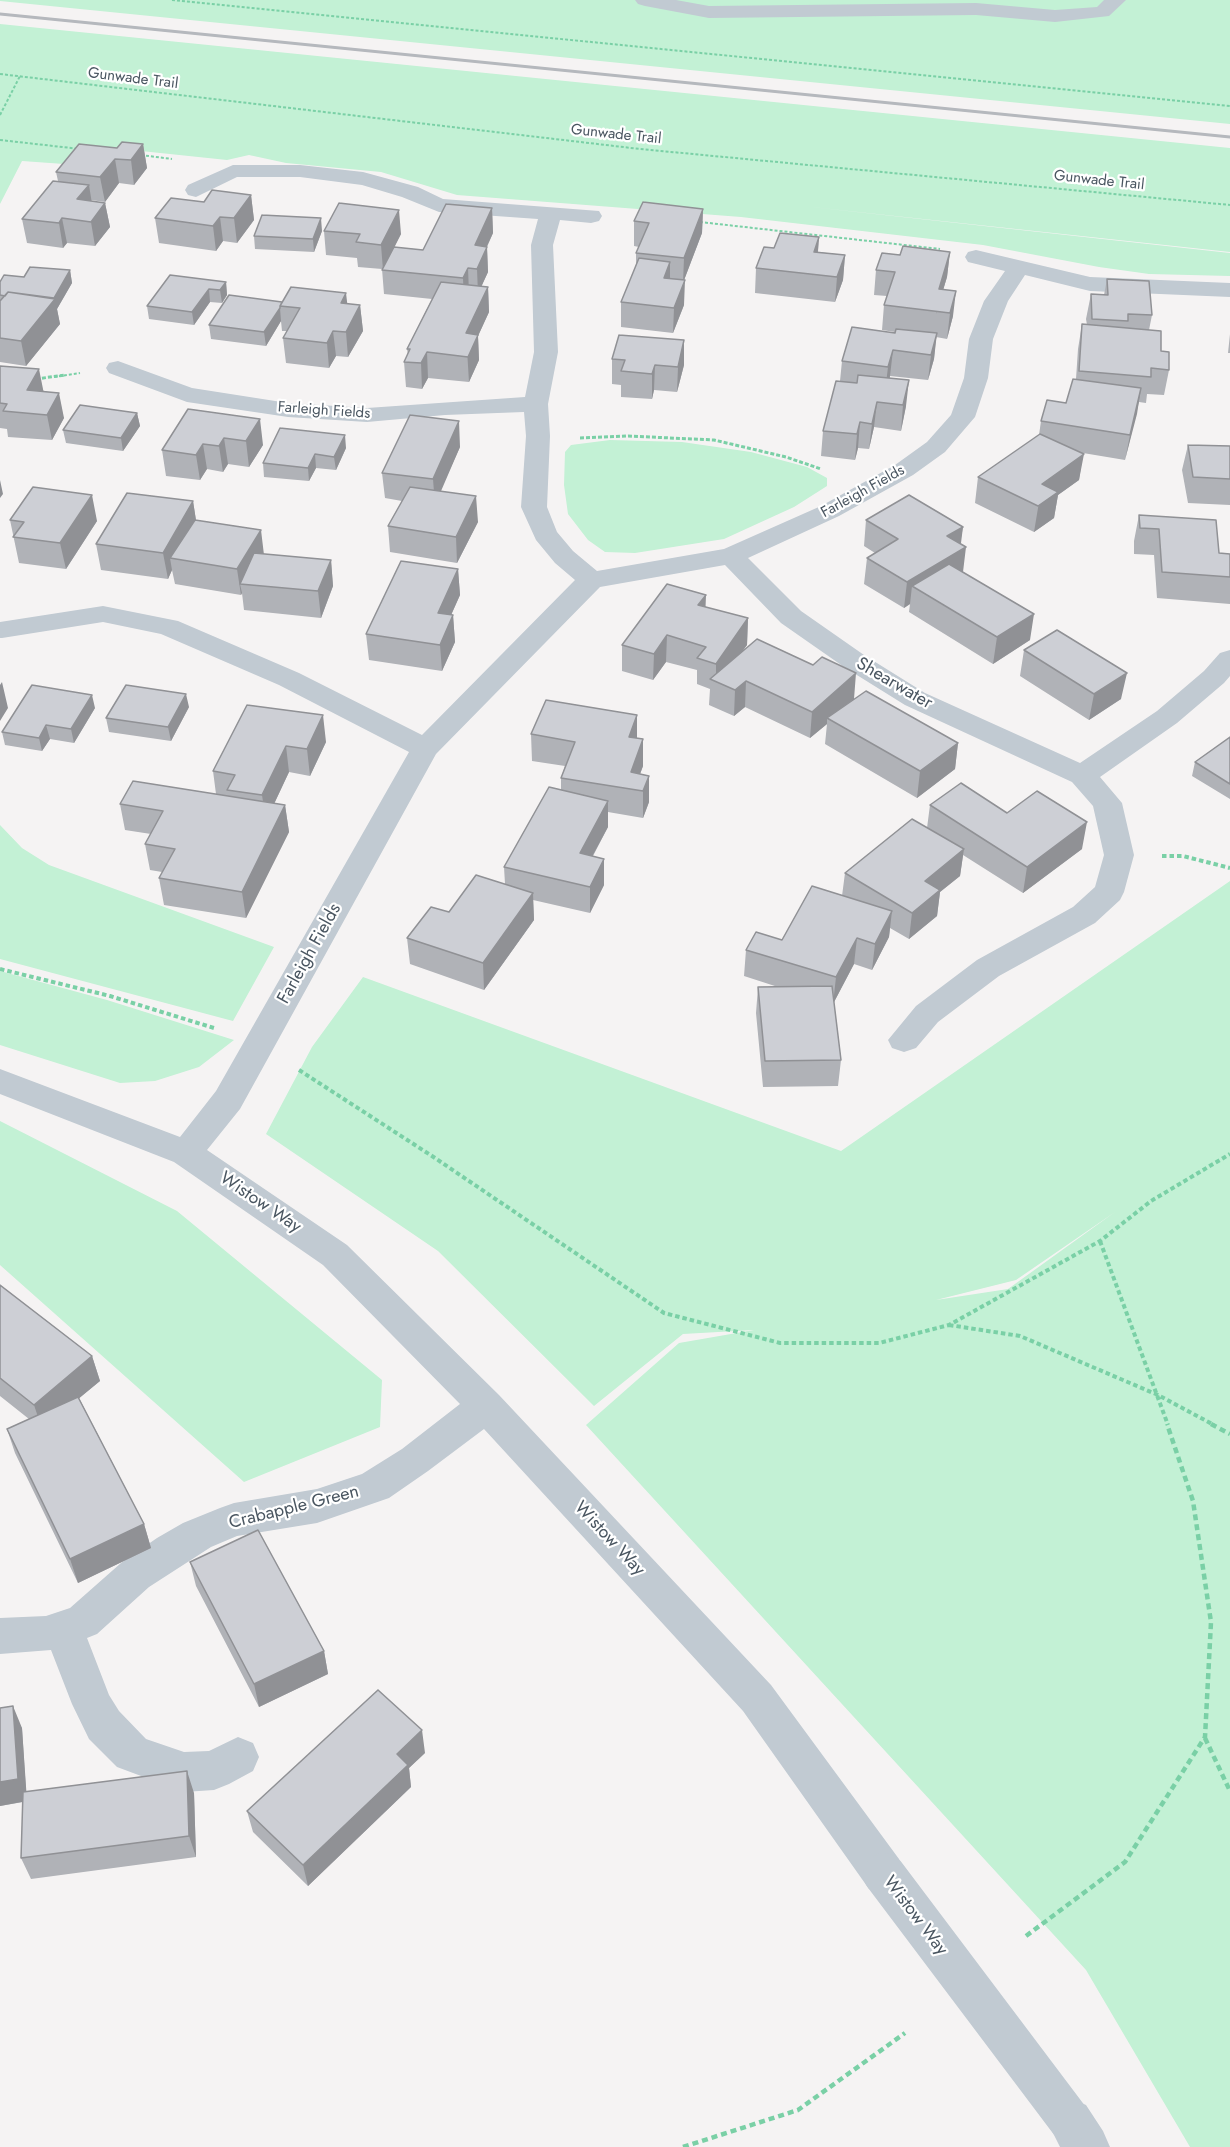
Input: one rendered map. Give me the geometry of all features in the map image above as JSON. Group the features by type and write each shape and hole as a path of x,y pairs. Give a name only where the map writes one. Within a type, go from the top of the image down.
{"street":[{"path":"645,0 709,12 976,9 1055,16 1102,12 1116,0"},
{"path":"196,190 233,171 300,171 363,179 410,192 439,205 591,216"},
{"path":"551,213 542,245 546,352 536,404 538,436 534,507 545,534 564,557 591,580"},
{"path":"976,257 1090,284 1230,290"},
{"name":"Farleigh Fields","path":"186,1153 228,1100 425,749 591,580 731,556 830,511 904,470 936,447 963,417 976,378 981,339 996,302 1019,267"},
{"name":"Farleigh Fields","path":"118,368 187,395 288,410 368,415 445,408 536,404"},
{"name":"Shearwater","path":"731,556 791,616 854,661 915,699 1082,775 1107,803 1119,855 1109,892 1084,915 988,968 927,1014 904,1041"},
{"path":"2,630 104,614 168,627 288,679 425,749"},
{"path":"1082,775 1167,717 1214,677 1230,658"},
{"name":"Wistow Way","path":"0,1081 186,1153 335,1255 486,1406 757,1698 884,1874 1079,2134"},
{"name":"Crabapple Green","path":"0,1636 46,1634 83,1621 135,1575 197,1535 234,1520 316,1506 375,1486 415,1460 486,1406"},
{"path":"63,1628 92,1704 104,1725 132,1753 184,1772 214,1770 238,1757"}],"path":[{"path":"172,0 1230,106"},
{"name":"Gunwade Trail","path":"0,74 640,148 1230,205"},
{"path":"0,114 20,76"},
{"path":"0,140 80,149"},
{"path":"138,155 209,162 233,171"},
{"path":"692,221 960,251 976,257"},
{"path":"32,379 118,368"},
{"path":"538,436 561,438 628,436 714,440 786,457 831,472 869,490"},
{"path":"1119,855 1183,856 1230,868"},
{"path":"0,969 110,996 214,1028"},
{"path":"299,1070 664,1313 780,1343 879,1343 949,1325 1100,1241 1151,1201 1230,1154"},
{"path":"1100,1241 1158,1395 1193,1501 1211,1622 1205,1737 1230,1791"},
{"path":"949,1325 1020,1336 1158,1395 1230,1434"},
{"path":"1026,1936 1125,1862 1205,1737"},
{"path":"683,2147 798,2110 905,2033"}],"green space":[{"path":"1230,0 1230,124 0,1"},
{"path":"0,24 1230,148 1230,252 802,206 1230,253 1230,276 1149,274 983,245 741,217 457,195 381,172 286,163 249,155 227,160 141,151 92,166 22,161 0,204"},
{"path":"610,440 682,442 751,452 807,467 827,478 827,486 794,507 724,539 635,553 605,552 588,540 568,514 564,485 565,452 571,445"},
{"path":"0,825 22,848 49,865 274,947 233,1021 0,959"},
{"path":"1230,881 1230,2147 1190,2147 1086,1970 586,1425 679,1343 754,1330 683,1334 594,1406 438,1251 266,1134 312,1047 363,977 841,1151","holes":["1115,1212 1008,1289 936,1300 1016,1280"]},
{"path":"0,971 107,1000 234,1040 199,1067 155,1081 120,1083 0,1045"},
{"path":"0,1121 177,1211 382,1380 380,1427 244,1482 0,1265"}],"building":[{"path":"122,142 143,144 131,160 115,159 100,177 56,172 79,144 117,148"},
{"path":"53,181 89,185 77,199 105,203 91,222 62,218 59,223 22,219"},
{"path":"212,190 251,195 234,218 220,217 213,226 155,218 171,198 204,202"},
{"path":"643,202 703,209 684,258 636,253 649,223 634,221"},
{"path":"339,203 399,210 381,245 356,242 360,234 324,231"},
{"path":"446,204 492,208 475,245 487,247 477,269 468,268 463,278 382,270 394,247 423,250"},
{"path":"262,215 321,218 313,239 254,236"},
{"path":"780,233 819,237 814,252 845,255 837,277 756,268 764,247 774,248"},
{"path":"903,246 950,252 939,289 956,291 950,313 884,305 895,272 876,270 882,253 900,255"},
{"path":"639,258 670,262 664,278 685,280 674,308 621,302"},
{"path":"30,267 70,270 54,298 8,292 5,296 0,295 0,282 4,275 24,277"},
{"path":"170,275 226,282 220,290 209,289 192,312 147,306"},
{"path":"1107,279 1149,281 1152,315 1128,314 1128,321 1092,319 1091,294 1108,295"},
{"path":"441,282 488,287 466,333 478,335 468,357 427,352 421,363 404,362 410,349 407,349"},
{"path":"291,287 346,293 341,303 360,305 346,332 333,331 327,343 283,338 300,308 280,306"},
{"path":"8,292 55,299 21,341 0,338 0,301"},
{"path":"229,295 282,302 264,332 209,325"},
{"path":"1082,324 1161,331 1161,351 1169,352 1169,370 1151,368 1151,377 1079,371"},
{"path":"852,327 895,333 896,329 937,333 931,355 893,350 888,367 842,361"},
{"path":"619,335 684,340 678,367 655,365 652,374 621,371 625,360 612,359"},
{"path":"0,366 39,369 27,390 59,393 47,415 3,411 7,404 0,403"},
{"path":"858,375 909,380 903,405 877,402 872,424 860,422 857,434 823,431 836,381 857,383"},
{"path":"1073,379 1141,388 1130,435 1041,421 1047,400 1066,403"},
{"path":"80,405 137,413 121,438 63,430"},
{"path":"188,409 260,419 246,441 224,438 219,446 203,444 196,455 162,450"},
{"path":"410,415 459,421 433,479 382,473"},
{"path":"280,428 345,435 334,457 315,454 308,468 263,463"},
{"path":"1040,434 1084,454 1042,484 1058,492 1038,506 978,477"},
{"path":"1188,445 1230,446 1230,479 1193,477"},
{"path":"33,487 92,495 60,543 13,537 24,522 10,520"},
{"path":"410,487 476,496 456,537 388,526"},
{"path":"127,493 193,501 163,553 96,544"},
{"path":"909,495 963,527 947,536 966,547 907,582 867,558 898,539 866,520"},
{"path":"1139,515 1216,520 1219,553 1230,554 1230,577 1162,572 1159,529 1140,528"},
{"path":"195,520 261,530 237,569 170,558"},
{"path":"254,553 331,560 318,591 240,584"},
{"path":"401,561 458,569 438,613 453,615 440,645 366,634"},
{"path":"949,564 1034,614 997,637 912,586"},
{"path":"667,584 706,595 698,605 748,618 716,664 697,658 706,647 667,635 654,654 622,645"},
{"path":"1057,630 1127,673 1094,694 1024,650"},
{"path":"757,639 813,665 822,657 856,673 812,712 746,681 735,690 710,679"},
{"path":"32,685 92,695 71,729 46,725 39,738 2,732"},
{"path":"126,685 186,694 168,727 106,718"},
{"path":"866,691 958,743 920,771 827,718"},
{"path":"546,700 637,715 629,737 643,739 631,772 649,776 643,791 561,778 575,742 531,734"},
{"path":"247,705 323,715 307,749 286,746 262,795 227,790 235,775 213,771"},
{"path":"1230,737 1230,784 1195,762"},
{"path":"133,781 285,805 242,892 159,878 175,849 145,844 163,811 120,804"},
{"path":"961,783 1007,813 1037,791 1087,822 1027,867 930,805"},
{"path":"549,787 608,801 580,853 604,859 590,887 504,867"},
{"path":"912,819 964,849 925,881 940,890 912,913 845,873"},
{"path":"476,875 533,893 483,963 407,938 431,907 449,912"},
{"path":"812,886 892,911 875,944 857,938 836,977 746,950 756,932 782,940"},
{"path":"832,986 841,1060 765,1061 758,987"},
{"path":"0,1285 92,1356 34,1405 0,1378"},
{"path":"78,1397 144,1524 70,1559 7,1429"},
{"path":"258,1530 324,1651 254,1684 190,1562"},
{"path":"378,1690 422,1730 397,1754 408,1765 303,1865 247,1811"},
{"path":"13,1706 18,1779 0,1782 0,1708"},
{"path":"187,1771 189,1836 21,1858 23,1792"}],"railway":[{"path":"0,14 1230,137"}]}
